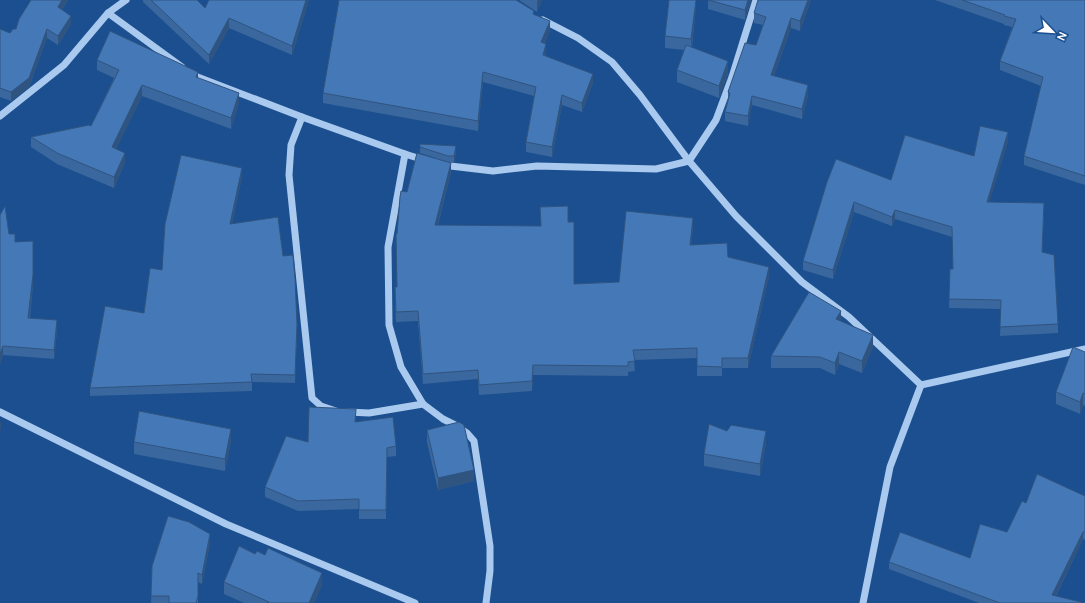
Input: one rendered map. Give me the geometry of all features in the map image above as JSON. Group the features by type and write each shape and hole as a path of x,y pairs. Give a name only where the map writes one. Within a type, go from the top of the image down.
{"street":[{"path":"0,116 64,65 108,13 126,0"},
{"path":"108,13 195,76 302,117 405,154 447,167 493,171 537,166 656,169 689,161 716,120 732,77 756,0"},
{"path":"536,16 578,38 612,62 640,96 689,161 736,216 797,276 849,317 921,385"},
{"path":"302,117 291,145 289,175 312,398 321,406 336,411 369,413 423,404"},
{"path":"405,154 388,247 389,325 401,367 423,404 443,419 467,433 474,441 490,546 490,571 486,603"},
{"path":"921,385 1085,349"},
{"path":"863,603 890,467 921,385"},
{"path":"0,412 226,524 415,603"}],"building":[{"path":"31,0 62,0 58,7 71,16 58,36 47,29 29,78 11,92 0,88 0,29 10,33 13,29 16,29 19,19"},
{"path":"151,0 197,0 205,8 209,0 306,0 292,46 229,18 209,55"},
{"path":"339,0 516,0 534,11 533,14 550,21 541,42 546,44 543,55 593,74 582,103 562,95 552,147 526,142 536,87 483,72 478,121 323,93"},
{"path":"669,0 696,0 691,39 665,36"},
{"path":"708,0 748,0 745,10"},
{"path":"758,0 808,0 800,21 791,18 771,75 808,85 802,109 752,96 748,116 725,112 730,93 728,92 745,43 756,45 766,17 754,13"},
{"path":"962,0 1085,0 1085,176 1024,156 1043,77 1000,61 1016,19"},
{"path":"110,31 198,72 196,77 239,93 231,118 142,85 112,147 125,153 114,177 57,153 31,137 89,125 91,126 119,70 97,60"},
{"path":"686,45 728,61 719,86 677,70"},
{"path":"980,126 1008,132 987,202 1044,203 1042,252 1054,255 1058,324 1000,327 1001,300 949,299 950,269 953,269 952,227 895,210 892,217 854,202 833,270 803,261 827,182 836,159 891,180 905,135 974,156"},
{"path":"420,144 456,146 454,156 448,156 420,147"},
{"path":"417,153 451,163 435,225 541,226 540,207 568,206 568,222 574,222 574,284 619,282 626,211 693,218 690,245 727,243 728,257 769,267 748,358 722,358 722,367 697,366 697,348 633,350 635,361 628,362 628,366 533,365 532,381 479,385 478,370 423,374 418,311 396,312 395,287 397,287 396,234 400,197 401,191 407,192"},
{"path":"181,155 242,168 230,224 278,217 283,256 293,255 297,324 295,375 251,374 252,382 90,388 105,306 144,313 150,268 162,270 165,224"},
{"path":"5,206 9,234 15,234 15,242 33,241 33,275 28,318 57,320 54,350 3,346 0,354 0,215"},
{"path":"809,292 841,311 836,319 873,335 862,361 839,352 835,363 820,357 771,356"},
{"path":"1073,347 1085,352 1085,394 1083,393 1080,402 1056,392"},
{"path":"309,407 356,409 355,422 393,417 396,446 387,448 386,510 359,510 359,499 298,501 265,487 286,436 308,442"},
{"path":"139,411 231,429 225,459 134,442"},
{"path":"459,422 464,425 474,470 438,478 427,430"},
{"path":"709,424 727,431 731,425 766,431 760,464 704,454"},
{"path":"1037,474 1085,496 1085,532 1083,532 1052,595 1085,603 1000,603 889,562 900,532 970,558 980,524 1007,532 1022,501 1026,503"},
{"path":"168,516 189,522 210,534 202,575 198,573 198,596 196,603 169,603 169,596 151,596 152,566"},
{"path":"239,546 255,554 257,551 265,555 268,548 322,573 309,603 267,603 269,602 224,582"}]}
